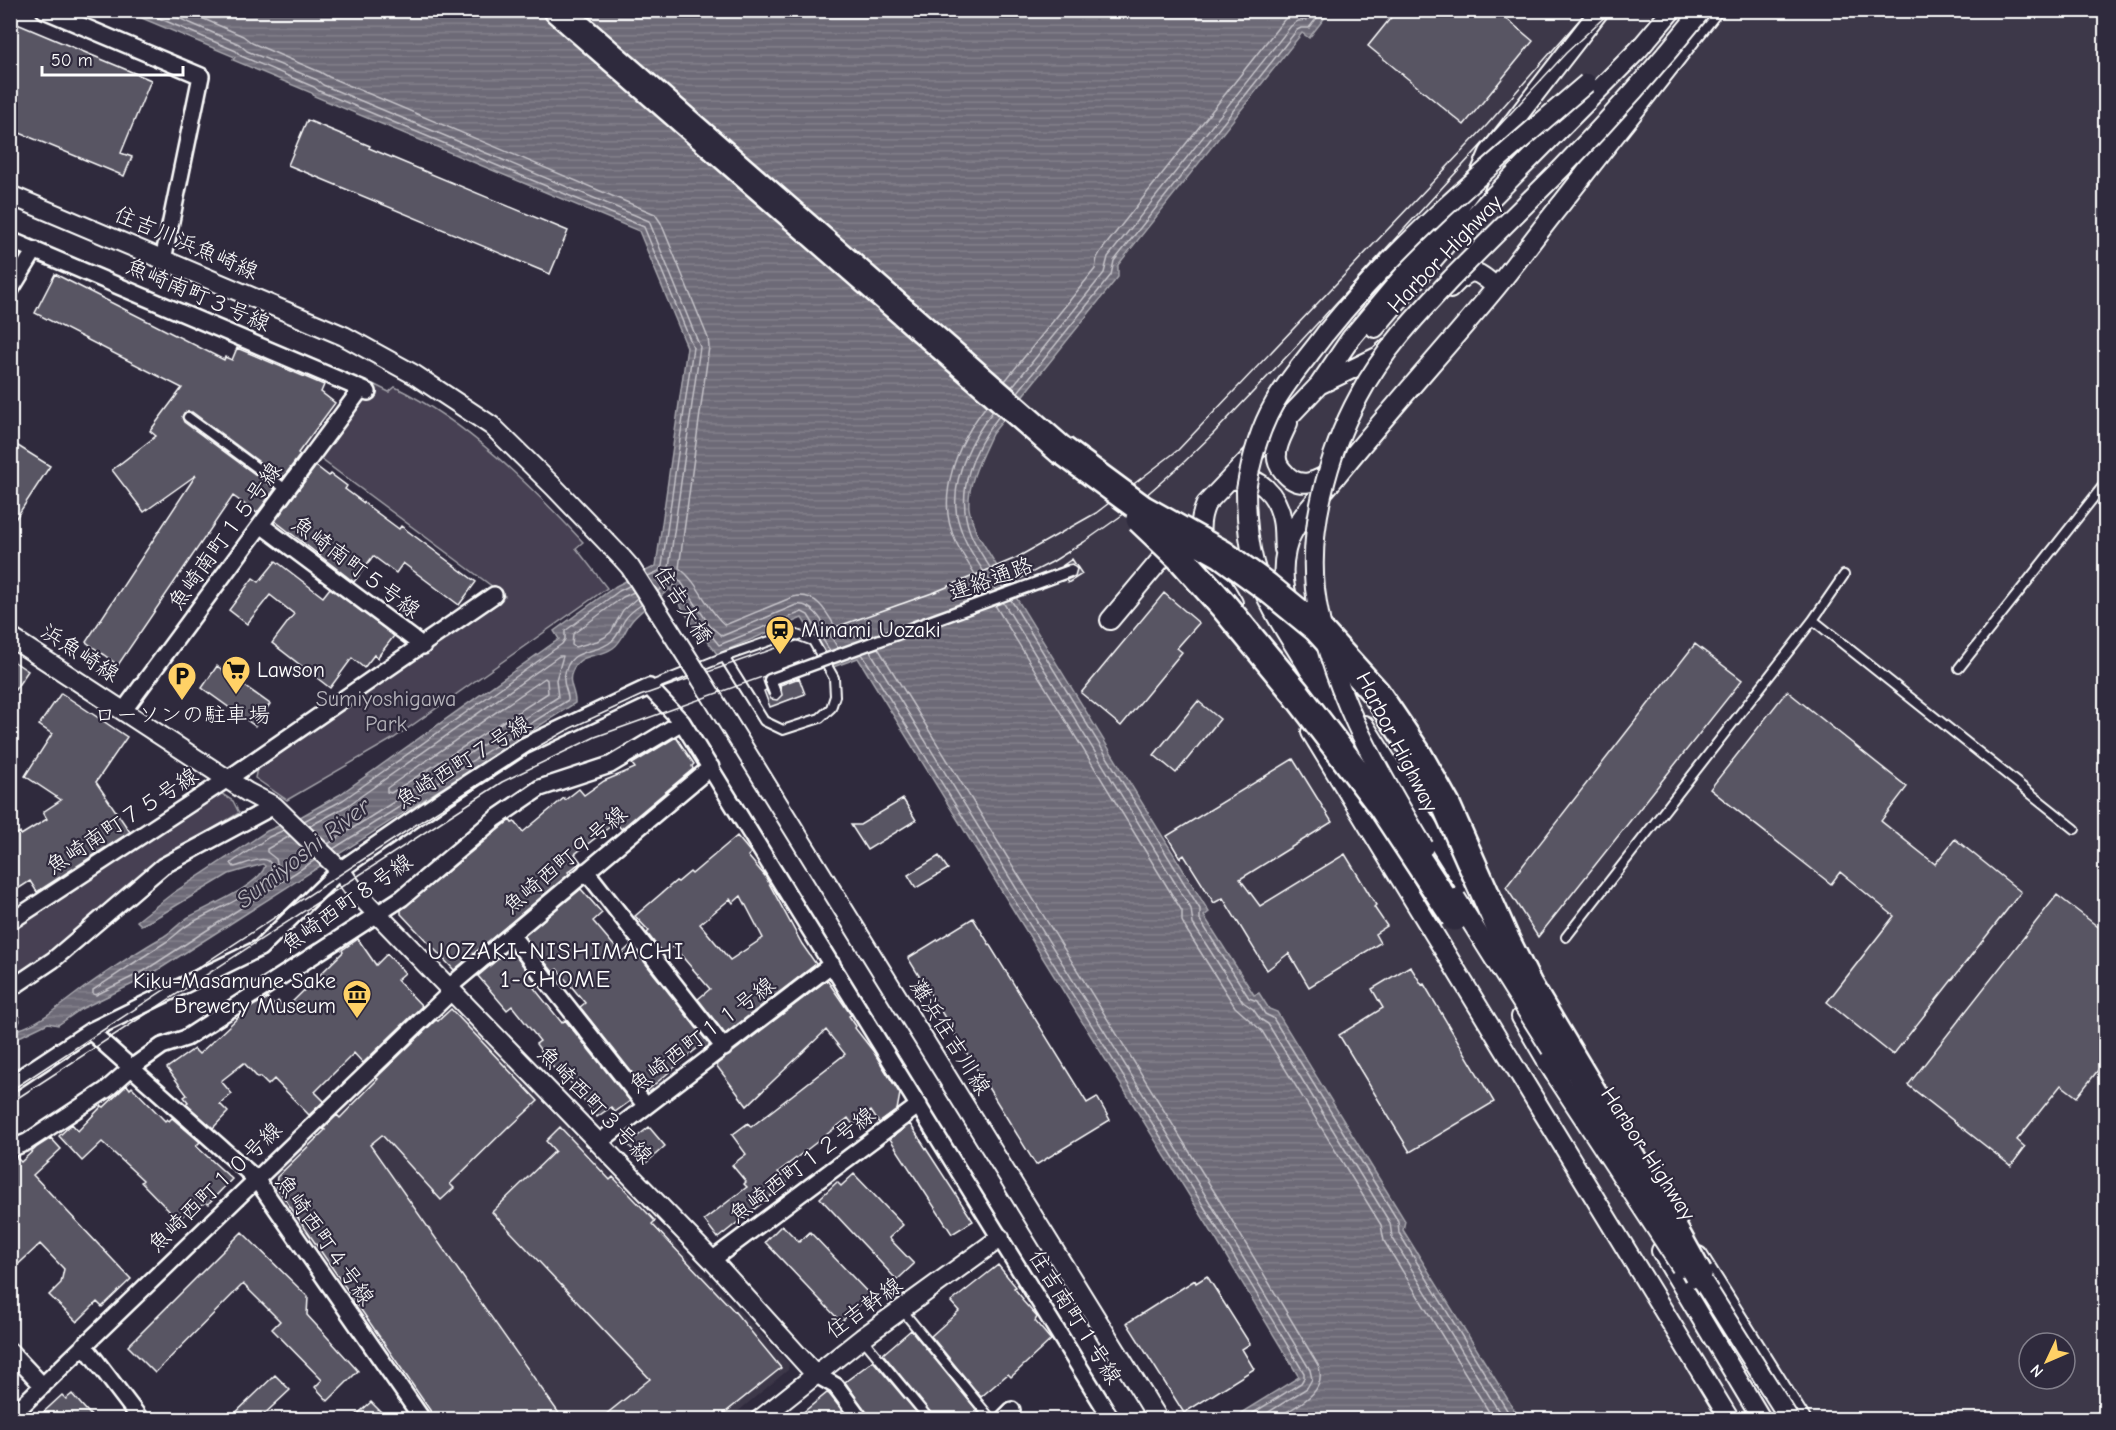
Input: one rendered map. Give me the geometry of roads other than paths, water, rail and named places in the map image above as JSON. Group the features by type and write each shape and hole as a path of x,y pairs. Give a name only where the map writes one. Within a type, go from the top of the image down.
{"highway":[{"path":"558,10 1131,510 1181,558 1249,636 1343,753 1382,806 1463,926"},
{"path":"558,10 1062,450 1142,509 1245,569 1292,606 1347,660 1389,710 1418,755 1446,805 1528,985 1698,1266"}],"street":[{"path":"44,10 201,76 163,260"},
{"path":"1319,385 1351,338 1430,244 1475,185 1488,153 1600,10"},
{"path":"1660,10 1587,83 1429,220 1372,279 1274,403 1264,423 1250,468 1246,490 1246,514 1254,564 1265,593 1293,643 1753,1415"},
{"path":"1110,621 1206,504 1360,345 1448,242 1639,49 1672,10"},
{"name":"Harbor Highway","path":"1690,10 1613,98 1556,159 1448,267 1384,338 1350,388 1325,443 1306,520 1303,560 1305,589 1317,651 1338,710 1368,772 1509,1005 1686,1275 1777,1419"},
{"name":"Harbor Highway","path":"1702,10 1671,50 1621,105 1437,294 1376,368 1346,420 1320,503 1314,561 1315,589 1328,648 1348,706 1378,767 1413,829 1518,1000 1698,1266 1790,1419"},
{"path":"1713,10 1496,287 1355,452 1300,521 1287,547 1282,574 1290,610 1299,625 1604,1105 1698,1266 1800,1419"},
{"name":"住吉川浜魚崎線","path":"10,195 344,336 415,375 492,426 554,486 622,558"},
{"name":"魚崎南町３号線","path":"10,240 364,390"},
{"path":"10,291 35,250"},
{"path":"1319,385 1379,356 1419,322 1458,281 1468,274 1480,273 1496,287"},
{"name":"魚崎南町１５号線","path":"124,710 364,390"},
{"path":"1296,410 1279,443 1276,455 1279,467 1287,477 1296,483 1307,484 1321,479 1355,452"},
{"path":"1227,482 1240,478 1253,479 1273,496 1283,522 1284,560"},
{"path":"1206,504 1202,514 1200,535 1210,563 1730,1419"},
{"name":"魚崎南町５号線","path":"261,525 423,646"},
{"name":"住𠮷大橋","path":"622,558 701,679"},
{"name":"連絡通路","path":"775,693 770,680 1070,571"},
{"name":"魚崎南町７５号線","path":"10,922 229,778 494,596"},
{"name":"浜魚崎線","path":"10,637 274,807 340,870"},
{"name":"灘浜住吉川線","path":"701,679 1159,1419"},
{"name":"住吉南町１号線","path":"649,687 682,722 711,767 1112,1419"},
{"name":"魚崎西町７号線","path":"10,1084 90,1031 260,948 340,870 524,746 649,687"},
{"name":"魚崎西町８号線","path":"10,1149 27,1142 106,1090 131,1068 162,1046 186,1038 402,898 495,819 540,788 610,765 682,722"},
{"name":"魚崎西町９号線","path":"451,989 511,935 711,767"},
{"path":"10,989 53,960 163,866 274,807"},
{"name":"魚崎西町３号線","path":"340,870 355,891 712,1260 815,1374"},
{"path":"586,871 724,1048"},
{"path":"1463,926 1604,1105"},
{"path":"511,935 646,1106"},
{"name":"魚崎西町１１号線","path":"598,1143 832,964"},
{"name":"魚崎西町１０号線","path":"10,1417 451,989"},
{"name":"魚崎西町４号線","path":"90,1031 256,1179 423,1419"},
{"name":"魚崎西町１２号線","path":"712,1260 918,1105"},
{"name":"住吉幹線","path":"759,1419 862,1338 1000,1238"},
{"path":"1698,1266 1753,1415"},
{"path":"1664,1312 1753,1415"},
{"path":"84,1345 141,1419"},
{"path":"10,1351 43,1386"},
{"path":"815,1374 836,1386 861,1419"}],"lane":[{"path":"188,417 287,490"},
{"path":"1959,668 2106,482"},
{"path":"1566,937 1813,620 1844,575"},
{"path":"1813,620 2074,829"},
{"path":"649,687 724,657 784,636 797,635 813,641 834,678 835,696 831,708 820,718 783,730 764,721 724,657"},
{"path":"902,1310 992,1419"},
{"path":"862,1338 930,1419"}],"water":[{"name":"Sumiyoshi River","path":"125,11 1330,11 1309,38 1302,33 1118,265 1118,277 992,434 973,479 969,508 976,532 1209,912 1204,916 1254,995 1259,993 1269,1009 1277,1012 1405,1221 1403,1230 1520,1419 1231,1419 1299,1377 858,658 833,667 802,618 717,654 707,640 703,641 670,589 635,617 613,648 585,658 575,665 570,680 575,703 147,977 81,1009 58,1025 48,1023 11,1041 10,1022 19,1016 20,1021 17,1027 19,1029 43,1018 81,990 168,934 187,918 243,888 261,874 265,866 263,864 229,874 152,920 141,925 137,921 173,893 267,831 302,816 339,795 559,639 554,631 616,586 656,566 687,347 639,231 314,96 312,93 233,60 235,57"}],"tram line":[{"path":"10,1091 414,826 532,750 571,728 640,696 935,592 1016,558 1096,513 1178,450 1487,125 1588,10"},
{"path":"10,1103 502,782 595,737 987,596 1052,562 1084,542 1128,511 1213,434 1566,53 1612,10"}],"place":[{"name":"Minami Uozaki","path":"780,656"},
{"name":"Lawson","path":"236,696"},
{"name":"ローソンの駐車場","path":"182,702"},
{"name":"Kiku-Masamune Sake Brewery Museum","path":"357,1020"}],"district":[{"name":"UOZAKI-NISHIMACHI 1-CHOME","path":"556,965"}],"park label":[{"name":"Sumiyoshigawa Park","path":"386,712"}]}
